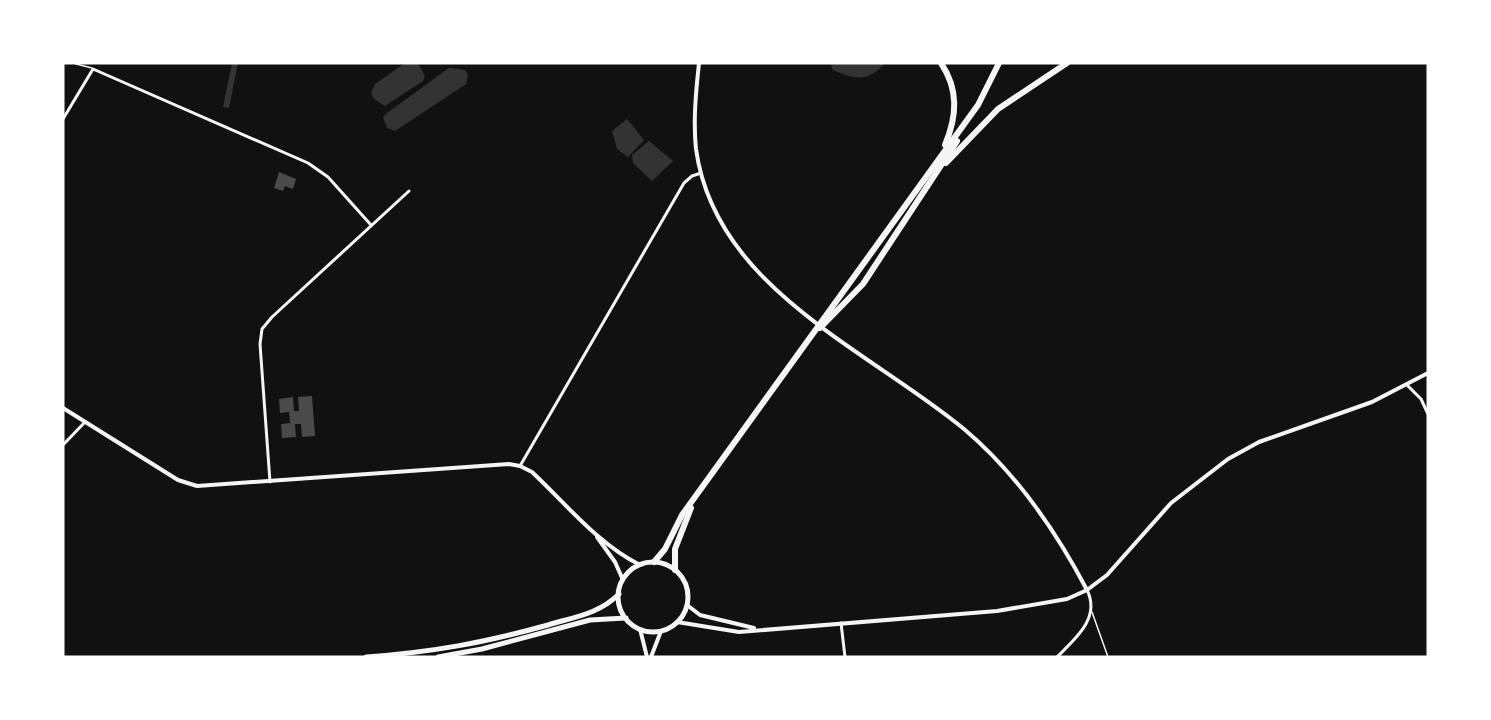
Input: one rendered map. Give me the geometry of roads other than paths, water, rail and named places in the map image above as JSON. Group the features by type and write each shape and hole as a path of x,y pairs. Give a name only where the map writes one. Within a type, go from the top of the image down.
{"highway":[{"path":"941,63 951,79 955,103 953,125 943,151"},
{"path":"654,562 696,497 817,330 841,292 984,96 1001,63"},
{"path":"817,330 863,284 986,98 1001,63"},
{"path":"927,186 959,147 998,110 1067,63"},
{"path":"675,570 677,542 696,497"}],"main road":[{"path":"654,562 675,570 686,585 687,605 677,622 661,631 640,629 626,618 619,603 623,580 640,565 654,562"},
{"path":"366,657 446,650 480,644 596,611 619,594"},
{"path":"438,657 482,649 590,620 626,618"}],"street":[{"path":"699,63 695,132 701,173 718,217 741,255 769,285 948,416 1001,464 1037,510 1087,590 1092,612 1078,635 1057,657"},
{"path":"63,119 93,69 308,163 336,186 371,225"},
{"path":"520,466 684,183 692,176 701,173"},
{"path":"270,482 260,344 262,329 272,317 409,191"},
{"path":"677,622 726,631 1020,608 1067,599 1087,590 1119,564 1171,503 1216,466 1259,442 1355,409 1428,373"},
{"path":"1407,385 1421,399 1428,414"},
{"path":"63,408 184,483 204,486 499,465 520,466 532,472 595,534 622,555 640,565"},
{"path":"63,445 85,422"},
{"path":"595,534 615,562 623,580"},
{"path":"687,605 700,615 758,629"},
{"path":"841,623 845,657"},
{"path":"640,629 646,657"},
{"path":"651,657 661,631"}],"lane":[{"path":"76,64 93,69"},
{"path":"1092,612 1108,657"}]}
